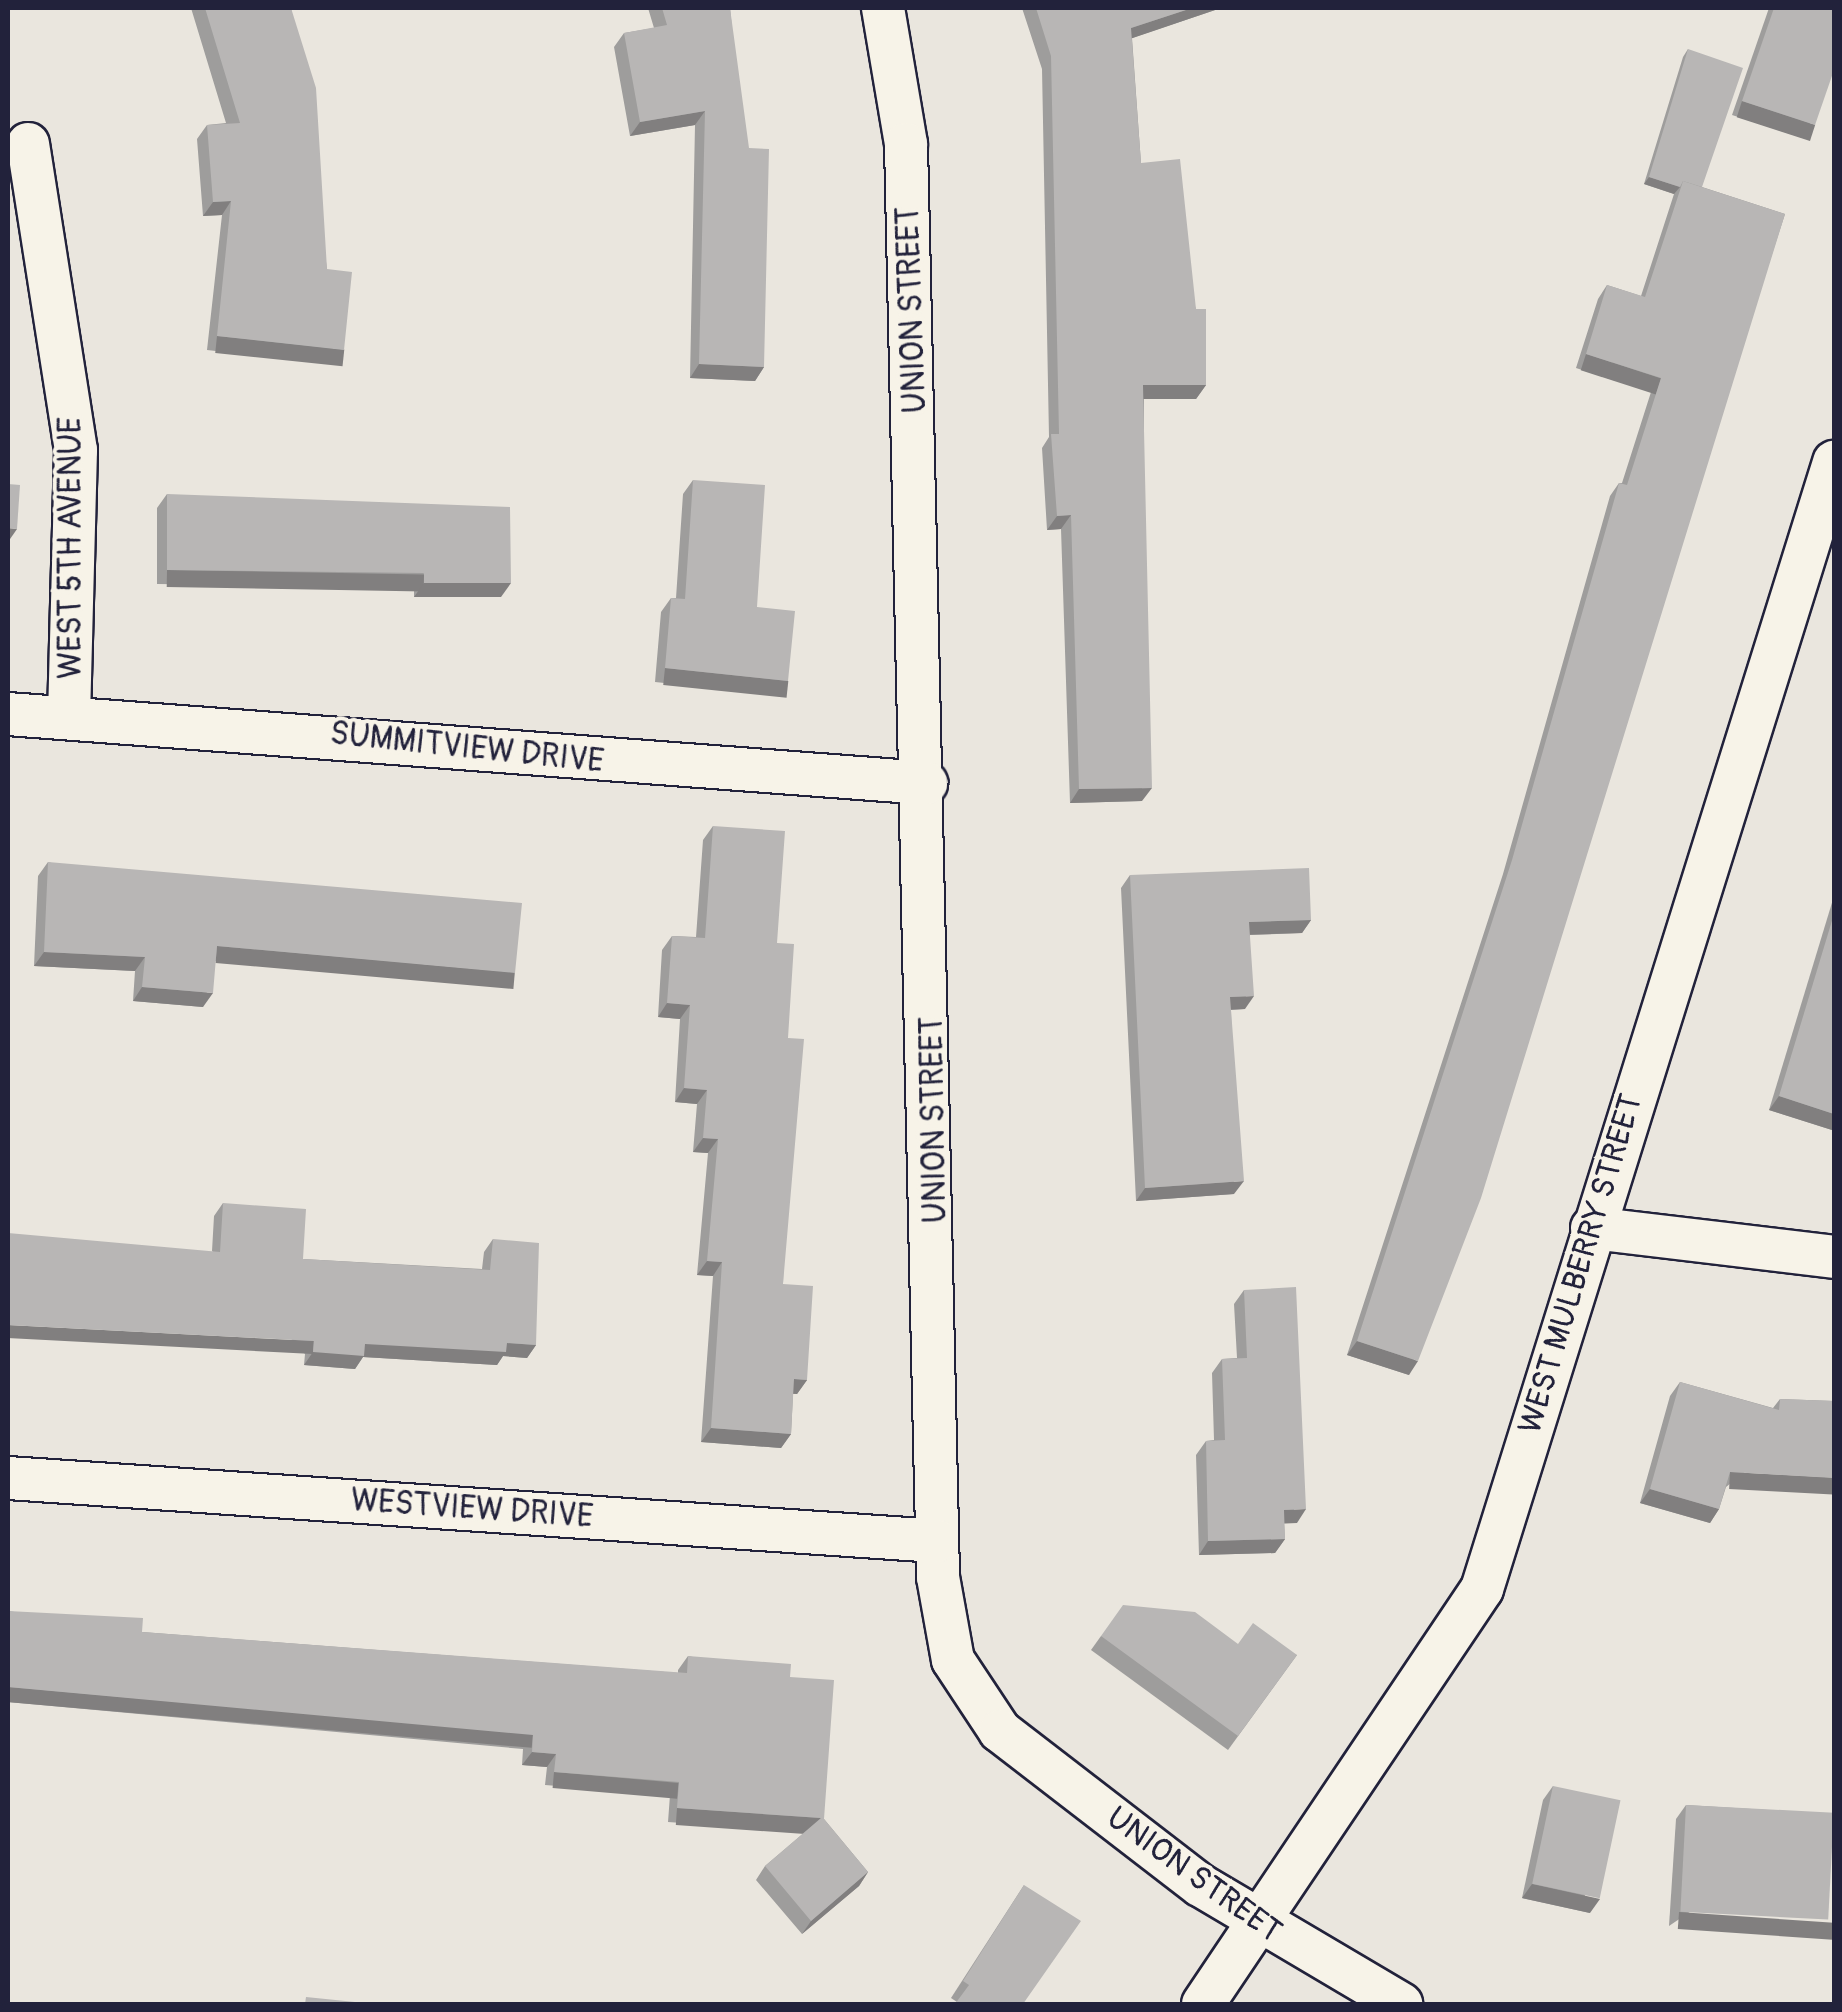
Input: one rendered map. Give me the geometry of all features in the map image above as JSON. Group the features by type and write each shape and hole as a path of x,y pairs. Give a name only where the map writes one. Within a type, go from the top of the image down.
{"street":[{"name":"UNION STREET","path":"883,8 906,144 926,782 941,1608 969,1696 1000,1731 1259,1926 1401,2004"},
{"name":"WEST 5TH AVENUE","path":"28,144 76,450 68,716"},
{"name":"WEST MULBERRY STREET","path":"1204,2004 1482,1589 1834,462"},
{"name":"SUMMITVIEW DRIVE","path":"8,714 926,782"},
{"path":"1592,1228 1834,1257"},
{"name":"WESTVIEW DRIVE","path":"8,1478 937,1541"}],"building":[{"path":"205,8 291,8 316,88 327,269 352,272 344,350 217,336 231,201 213,202 207,125 240,123"},
{"path":"662,8 730,8 749,148 769,149 764,367 699,364 705,111 640,122 624,33 667,25"},
{"path":"1036,8 1192,8 1131,28 1141,163 1180,159 1196,309 1206,309 1206,385 1143,385 1152,788 1079,789 1071,515 1057,516 1051,434 1059,434 1051,56"},
{"path":"1774,8 1834,8 1834,70 1815,125 1742,101"},
{"path":"1688,49 1743,68 1702,187 1683,181 1680,187 1649,177"},
{"path":"1683,181 1785,214 1481,1198 1418,1361 1357,1341 1512,860 1619,483 1627,485 1661,378 1586,354 1607,285 1645,297"},
{"path":"693,480 765,485 757,607 795,611 788,681 665,668 671,598 685,599"},
{"path":"8,484 20,485 17,529 8,528"},
{"path":"167,494 510,507 511,583 424,583 424,573 167,570"},
{"path":"713,826 785,831 777,943 794,944 788,1038 804,1039 783,1284 813,1286 807,1380 794,1379 791,1434 711,1428 722,1262 707,1261 718,1139 703,1138 707,1090 684,1088 690,1005 667,1003 672,936 705,938"},
{"path":"48,862 522,903 515,973 217,946 213,993 142,987 145,957 44,952"},
{"path":"1309,868 1311,920 1249,922 1254,996 1230,997 1244,1181 1145,1188 1130,875"},
{"path":"1834,914 1834,1114 1779,1096"},
{"path":"223,1203 306,1209 303,1259 490,1270 493,1239 539,1243 536,1345 507,1343 506,1352 365,1344 364,1356 313,1352 314,1341 8,1325 8,1233 220,1252"},
{"path":"1296,1287 1306,1509 1284,1510 1285,1539 1208,1541 1206,1441 1225,1440 1222,1359 1247,1358 1244,1290"},
{"path":"1680,1382 1779,1410 1780,1399 1834,1401 1834,1478 1730,1472 1719,1509 1650,1489"},
{"path":"1123,1605 1195,1612 1238,1644 1253,1623 1297,1655 1238,1736 1101,1636"},
{"path":"8,1611 143,1618 142,1632 687,1673 688,1656 791,1664 790,1677 834,1680 824,1819 868,1872 811,1921 765,1866 821,1818 677,1808 679,1782 554,1772 556,1754 532,1752 533,1735 8,1687"},
{"path":"1553,1786 1620,1800 1600,1898 1532,1884"},
{"path":"1686,1805 1834,1813 1828,1920 1680,1912"},
{"path":"1024,1885 1081,1921 1023,2004 955,2004 969,1985 963,1981"},
{"path":"306,1997 355,2002 305,2004"}]}
